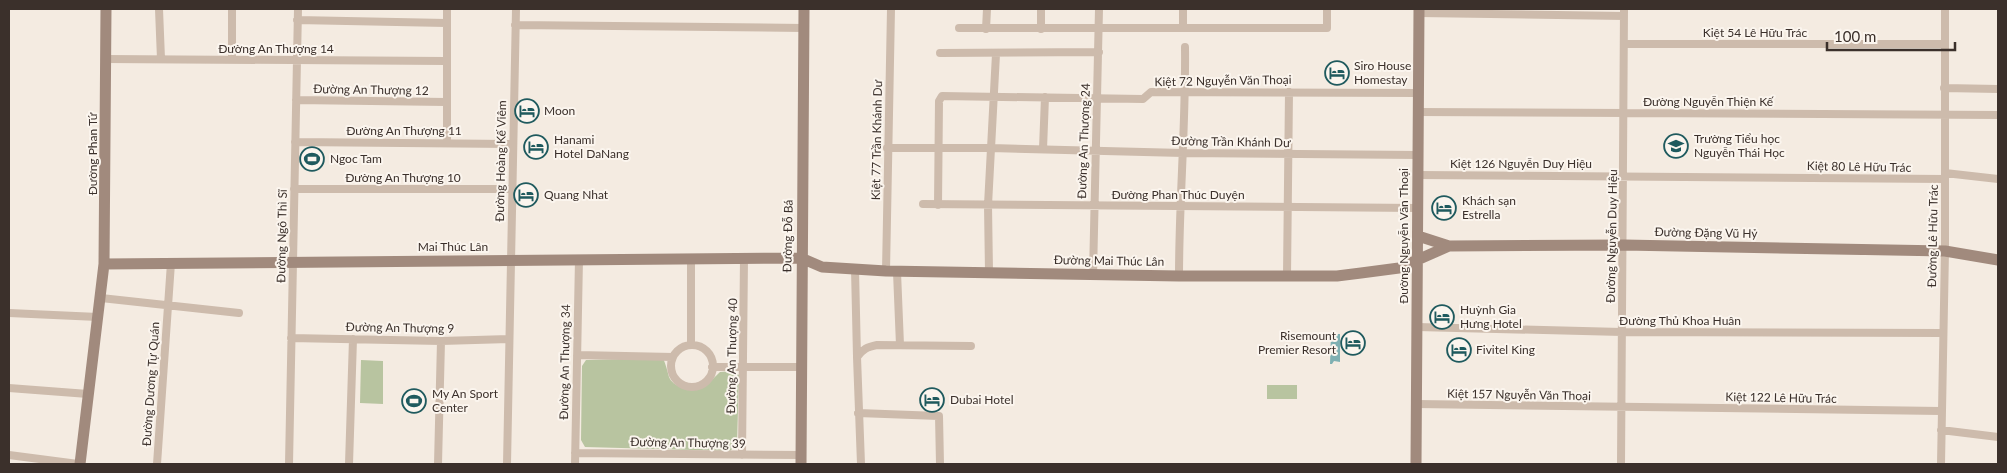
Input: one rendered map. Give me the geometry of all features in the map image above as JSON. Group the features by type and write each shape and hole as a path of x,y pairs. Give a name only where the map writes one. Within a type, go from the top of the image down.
{"street":[{"name":"Đường Phan Tứ","path":"79,464 104,264 106,9"},
{"path":"160,9 160,60"},
{"path":"232,9 232,60"},
{"name":"Đường Ngô Thì Sĩ","path":"289,464 298,9"},
{"path":"447,9 447,142"},
{"name":"Đường Hoàng Kế Viêm","path":"507,464 516,9"},
{"name":"Đường Đỗ Bá","path":"801,460 804,9"},
{"name":"Kiệt 77 Trần Khánh Dư","path":"891,9 888,148 891,271 900,345"},
{"path":"986,29 987,9"},
{"path":"1041,9 1041,29"},
{"name":"Đường An Thượng 24","path":"1093,275 1093,206 1098,97 1099,9"},
{"path":"1183,9 1183,27"},
{"path":"959,28 1327,28 1327,9"},
{"name":"Đường Lê Hữu Trác","path":"1941,464 1945,251 1945,9"},
{"path":"1419,11 1624,12"},
{"name":"Đường Nguyễn Văn Thoại","path":"1416,464 1419,11"},
{"name":"Đường Nguyễn Duy Hiệu","path":"1621,464 1620,408 1625,112 1624,12"},
{"path":"297,20 446,23"},
{"path":"515,26 804,28"},
{"name":"Kiệt 54 Lê Hữu Trác","path":"1625,44 1945,44"},
{"path":"1179,276 1179,206 1183,153 1185,47"},
{"path":"940,54 1099,52"},
{"path":"989,272 988,205 996,54"},
{"name":"Đường An Thượng 14","path":"106,59 446,61"},
{"path":"1944,88 1998,89"},
{"name":"Kiệt 72 Nguyễn Văn Thoại","path":"939,148 940,98 1098,97 1143,99 1151,92 1185,91 1419,92"},
{"path":"1287,276 1289,92"},
{"path":"1043,149 1045,97"},
{"name":"Đường An Thượng 12","path":"296,100 446,102"},
{"name":"Đường Nguyễn Thiện Kế","path":"1418,112 1998,116"},
{"name":"Đường An Thượng 11","path":"295,142 513,144"},
{"name":"Đường Trần Khánh Dư","path":"888,148 1418,155"},
{"path":"938,205 939,148"},
{"name":"Kiệt 126 Nguyễn Duy Hiệu","path":"1418,175 1623,175"},
{"name":"Kiệt 80 Lê Hữu Trác","path":"1623,175 1945,176 1998,179"},
{"name":"Đường An Thượng 10","path":"294,189 512,189"},
{"name":"Đường Phan Thúc Duyện","path":"922,204 1418,208"},
{"path":"1418,236 1449,246"},
{"name":"Đường Đặng Vũ Hỷ","path":"1417,261 1449,246 1624,245 1945,251 1998,260"},
{"path":"691,258 691,345"},
{"name":"Đường An Thượng 40","path":"742,455 744,258"},
{"name":"Mai Thúc Lân","path":"104,264 802,258"},
{"name":"Đường Mai Thúc Lân","path":"802,258 822,267 891,271 1179,276 1287,276 1362,273 1399,268 1417,261"},
{"name":"Đường An Thượng 34","path":"575,464 579,260"},
{"name":"Đường Dương Tự Quán","path":"157,464 171,263"},
{"path":"855,269 861,464"},
{"path":"100,298 239,313"},
{"path":"9,313 98,316"},
{"name":"Đường Thủ Khoa Huân","path":"1417,327 1622,332 1943,333"},
{"name":"Đường An Thượng 9","path":"291,338 441,341 509,339"},
{"path":"349,464 353,339"},
{"path":"438,464 441,341"},
{"path":"691,345 704,349 712,360 712,367 708,380 690,387 678,382 673,376 671,363 680,348 691,345"},
{"path":"857,357 866,347 900,345 971,346"},
{"path":"577,354 673,357"},
{"path":"712,367 801,367"},
{"path":"9,388 88,394"},
{"name":"Kiệt 157 Nguyễn Văn Thoại","path":"1416,404 1620,408"},
{"name":"Kiệt 122 Lê Hữu Trác","path":"1620,408 1941,411"},
{"path":"858,413 939,416 940,464"},
{"path":"1941,430 1998,437"},
{"name":"Đường An Thượng 39","path":"575,453 742,455 801,460"},
{"path":"9,455 79,464"}],"green space":[{"path":"663,358 671,380 687,389 692,390 702,387 720,372 733,371 739,375 737,444 730,451 585,447 581,440 582,366 586,360"},
{"path":"361,360 383,361 383,404 360,403"},
{"path":"1267,385 1297,385 1297,399 1267,399"}],"water":[{"path":"1331,334 1340,334 1340,362 1334,361 1330,364"}],"place":[{"name":"Siro House Homestay","path":"1337,73"},
{"name":"Moon","path":"527,111"},
{"name":"Trường Tiểu học Nguyễn Thái Học","path":"1676,146"},
{"name":"Hanami Hotel DaNang","path":"536,147"},
{"name":"Ngoc Tam","path":"312,159"},
{"name":"Quang Nhat","path":"526,195"},
{"name":"Khách sạn Estrella","path":"1444,208"},
{"name":"Huỳnh Gia Hưng Hotel","path":"1442,317"},
{"name":"Risemount Premier Resort","path":"1353,343"},
{"name":"Fivitel King","path":"1459,350"},
{"name":"Dubai Hotel","path":"932,400"},
{"name":"My An Sport Center","path":"414,401"}]}
